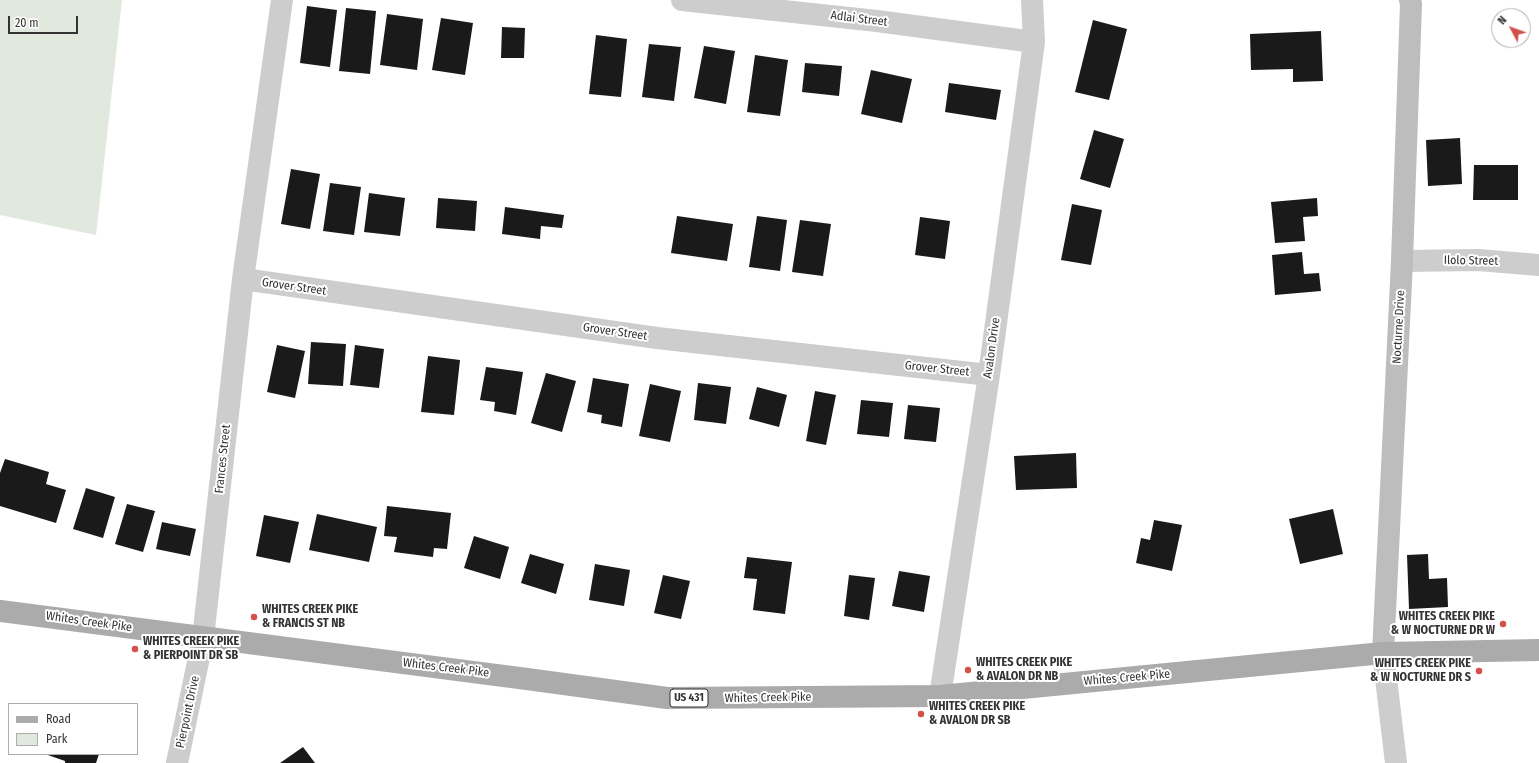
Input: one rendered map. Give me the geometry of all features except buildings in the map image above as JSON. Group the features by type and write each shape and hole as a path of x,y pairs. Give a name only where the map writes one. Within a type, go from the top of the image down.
{"main road":[{"name":"Whites Creek Pike","path":"0,611 667,698 940,696 1383,653 1539,650"}],"street":[{"name":"Frances Street","path":"203,638 243,280 282,0"},
{"name":"Adlai Street","path":"682,0 877,21 1034,42"},
{"name":"Avalon Drive","path":"940,696 989,375 1034,42 1032,0"},
{"name":"Nocturne Drive","path":"1383,653 1402,261 1410,0"},
{"name":"Ilolo Street","path":"1402,261 1478,260 1539,265"},
{"name":"Grover Street","path":"243,280 657,338 989,375"},
{"name":"Pierpoint Drive","path":"177,763 203,638"},
{"path":"1383,653 1396,763"}],"green space":[{"path":"0,0 122,0 96,235 0,215"}],"place":[{"name":"WHITES CREEK PIKE & FRANCIS ST NB","path":"254,617"},
{"name":"WHITES CREEK PIKE & W NOCTURNE DR W","path":"1503,624"},
{"name":"WHITES CREEK PIKE & PIERPOINT DR SB","path":"135,649"},
{"name":"WHITES CREEK PIKE & AVALON DR NB","path":"968,670"},
{"name":"WHITES CREEK PIKE & W NOCTURNE DR S","path":"1479,671"},
{"name":"WHITES CREEK PIKE & AVALON DR SB","path":"921,714"}]}
